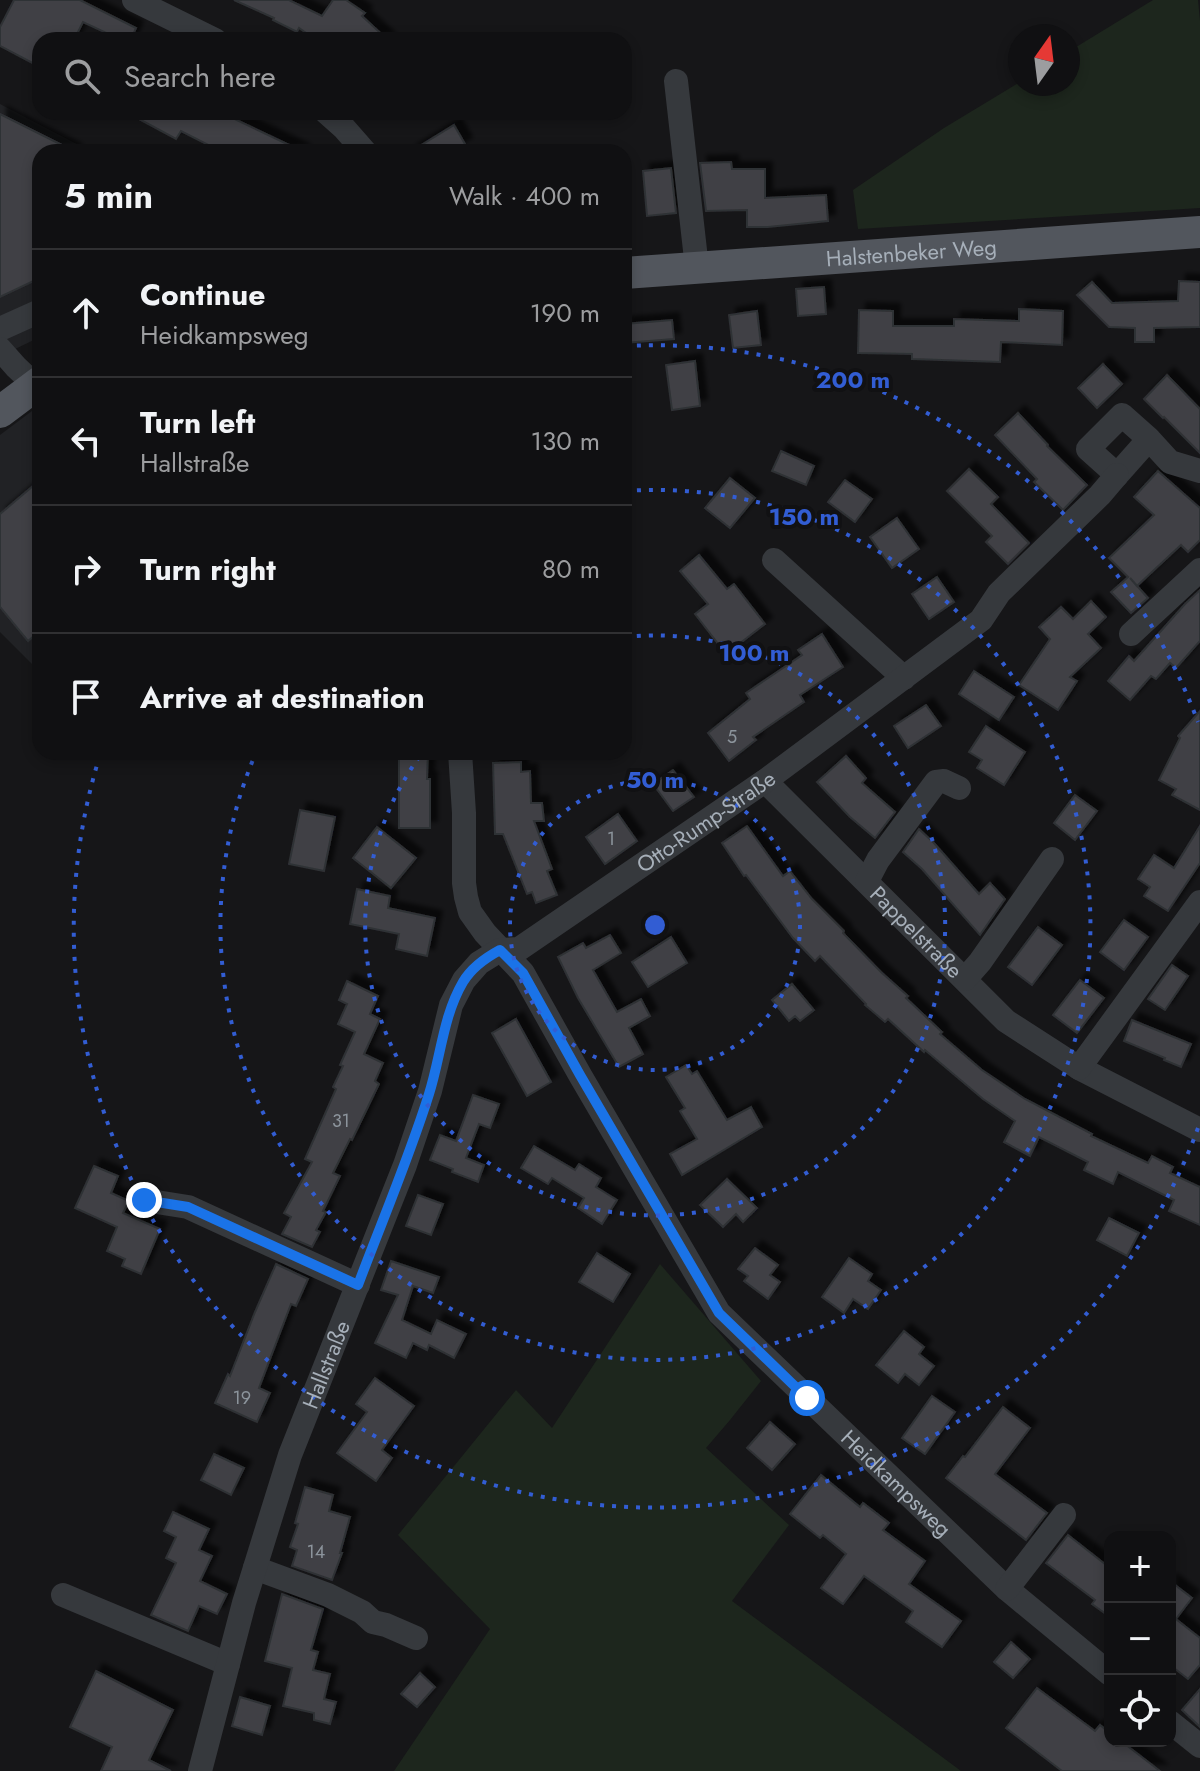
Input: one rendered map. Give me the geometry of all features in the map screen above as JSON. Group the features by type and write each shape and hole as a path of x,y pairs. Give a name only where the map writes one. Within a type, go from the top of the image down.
{"main road":[{"name":"Halstenbeker Weg","path":"632,272 1200,232"},
{"path":"0,412 32,387"}],"street":[{"path":"134,0 199,32"},
{"path":"676,81 697,268"},
{"path":"335,120 358,144"},
{"path":"0,329 32,315"},
{"path":"0,349 32,379"},
{"path":"1117,475 1088,449 1122,415 1170,462 1200,471"},
{"name":"Otto-Rump-Straße","path":"500,950 519,949 765,781 981,620 999,593 1100,495 1149,439"},
{"path":"774,560 904,678"},
{"path":"1131,634 1200,570"},
{"path":"460,760 466,897 476,922 500,950"},
{"name":"Pappelstraße","path":"765,781 1006,1021 1079,1068 1200,1130"},
{"path":"867,881 878,860 936,782 944,781 959,788"},
{"path":"965,979 1052,859"},
{"path":"1079,1068 1200,902"},
{"name":"Hallstraße","path":"200,1771 255,1568 290,1455 405,1165 430,1091 451,1005 473,968 500,950"},
{"name":"Heidkampsweg","path":"500,950 523,973 719,1313 1007,1589 1104,1669"},
{"path":"144,1200 188,1207 358,1285"},
{"path":"1007,1589 1064,1515"},
{"path":"255,1568 328,1595 362,1612 373,1622 416,1638"},
{"path":"63,1595 228,1664"},
{"path":"1176,1727 1200,1746"}],"shaded area":[{"path":"1153,0 1198,0 1200,208 858,229 853,190 1008,89 1008,96 1080,96 1080,45"},
{"path":"0,104 77,144 32,144 32,341 0,360"},
{"path":"32,411 32,664 0,632 0,435"},
{"path":"660,1264 761,1381 706,1448 789,1525 732,1601 961,1771 394,1771 490,1629 398,1535 516,1390 552,1428"}],"building":[{"path":"14,0 80,0 136,28 134,32 104,32 83,22 78,32 32,32 32,63 0,46 0,27"},
{"path":"234,0 289,0 322,16 333,0 346,0 365,13 362,16 379,32 305,32 299,28 297,32"},
{"path":"0,114 60,144 32,144 32,282 0,297"},
{"path":"141,120 237,120 287,144 206,144 181,131 176,139"},
{"path":"454,125 465,144 423,144"},
{"path":"731,162 732,169 765,169 765,198 826,195 828,221 747,227 747,210 706,211 700,163"},
{"path":"671,168 676,213 647,216 643,171"},
{"path":"1179,281 1200,282 1200,327 1154,328 1154,342 1135,342 1135,328 1109,327 1077,295 1092,282 1112,303 1178,301"},
{"path":"824,287 826,314 798,316 796,289"},
{"path":"1019,309 1063,311 1062,345 1001,342 1000,362 912,359 912,354 858,353 859,310 893,311 893,326 954,326 954,319 1019,321"},
{"path":"757,311 761,345 733,348 729,315"},
{"path":"672,320 674,339 632,342 632,323"},
{"path":"695,361 700,406 672,410 666,365"},
{"path":"1103,364 1122,384 1097,408 1078,388"},
{"path":"1167,375 1200,409 1200,453 1144,399"},
{"path":"1018,413 1087,485 1063,510 1034,482 1037,479 995,435"},
{"path":"781,451 814,466 806,485 772,471"},
{"path":"969,469 998,497 991,504 1029,543 1008,564 986,542 992,536 947,491"},
{"path":"1158,471 1200,508 1200,540 1188,552 1181,545 1137,586 1148,598 1131,613 1111,592 1128,577 1109,558 1154,515 1134,497"},
{"path":"730,478 755,498 730,528 705,508"},
{"path":"845,480 872,499 855,522 828,502"},
{"path":"32,487 32,638 28,641 0,607 0,514"},
{"path":"897,518 919,549 892,568 870,537"},
{"path":"699,555 727,589 734,584 765,624 726,654 695,614 708,604 680,571"},
{"path":"937,577 954,602 929,619 912,594"},
{"path":"1200,590 1200,641 1176,668 1170,663 1156,679 1151,676 1130,700 1108,681 1129,656 1134,661"},
{"path":"1091,601 1106,617 1088,634 1101,648 1070,677 1077,681 1058,710 1019,685 1050,639 1039,627 1061,607 1073,619"},
{"path":"822,634 843,667 800,695 804,702 753,737 756,740 729,761 708,733 750,699 746,693 802,655 798,650"},
{"path":"974,671 1014,697 999,720 959,694"},
{"path":"926,705 941,726 908,748 894,726"},
{"path":"1200,711 1200,810 1172,795 1176,789 1159,780 1180,738 1178,736"},
{"path":"986,726 1025,752 1004,785 977,768 982,760 969,752"},
{"path":"846,756 866,778 862,783 895,812 875,838 817,782"},
{"path":"399,760 428,760 430,828 399,828"},
{"path":"521,762 521,772 530,771 531,803 542,803 544,821 534,821 552,869 547,871 557,895 536,903 532,892 527,894 503,834 495,834 493,763"},
{"path":"673,770 694,797 673,811 653,784"},
{"path":"1075,795 1097,811 1075,840 1054,823"},
{"path":"300,810 335,817 324,871 289,864"},
{"path":"618,814 637,841 605,864 586,837"},
{"path":"747,826 783,876 790,871 843,933 908,996 906,998 942,1032 940,1034 982,1070 1025,1099 1148,1163 1152,1156 1173,1167 1170,1173 1200,1187 1200,1225 1169,1211 1174,1200 1118,1172 1113,1184 1084,1170 1088,1162 1039,1137 1030,1156 1004,1142 1015,1121 924,1052 888,1019 885,1022 820,956 815,961 793,938 722,843"},
{"path":"1200,826 1200,863 1168,911 1144,896 1150,887 1138,879 1154,855 1174,868"},
{"path":"377,827 416,858 391,888 353,858"},
{"path":"919,829 979,894 990,883 1005,899 980,935 903,852"},
{"path":"357,889 390,896 388,908 435,918 427,956 396,949 399,934 350,924"},
{"path":"1124,920 1148,937 1124,970 1100,952"},
{"path":"1038,927 1062,945 1032,985 1008,967"},
{"path":"610,935 621,953 593,970 617,1012 641,999 650,1016 629,1028 643,1054 619,1067 558,957 583,943 586,948"},
{"path":"671,937 687,963 648,987 632,962"},
{"path":"1172,965 1188,976 1165,1010 1148,999"},
{"path":"1080,980 1104,998 1077,1033 1053,1015"},
{"path":"347,981 378,996 370,1014 380,1019 364,1054 383,1063 375,1081 379,1084 333,1173 340,1176 323,1211 326,1212 316,1230 320,1232 312,1247 282,1234 291,1217 284,1213 312,1162 305,1159 336,1089 333,1087 343,1066 340,1065 355,1032 338,1024 347,1004 339,1000"},
{"path":"792,984 814,1010 800,1021 795,1016 789,1021 772,1000"},
{"path":"516,1019 551,1082 527,1096 492,1033"},
{"path":"1132,1020 1191,1044 1181,1067 1124,1041"},
{"path":"686,1065 692,1074 697,1071 727,1120 751,1107 762,1127 682,1175 670,1154 697,1139 680,1111 685,1108 666,1077"},
{"path":"473,1095 499,1104 490,1128 479,1124 466,1158 484,1165 478,1182 430,1160 440,1135 456,1141"},
{"path":"534,1146 575,1170 579,1164 601,1178 596,1187 617,1200 602,1224 578,1208 584,1198 552,1178 548,1184 521,1168"},
{"path":"94,1166 118,1176 111,1193 129,1201 123,1213 160,1229 141,1274 122,1266 125,1259 107,1251 117,1227 75,1208"},
{"path":"727,1179 757,1208 743,1222 736,1214 723,1227 700,1205"},
{"path":"418,1195 443,1204 431,1235 406,1226"},
{"path":"1109,1218 1139,1233 1127,1256 1097,1240"},
{"path":"755,1248 778,1265 770,1275 780,1282 768,1299 744,1281 748,1276 738,1269"},
{"path":"597,1253 630,1274 613,1302 579,1282"},
{"path":"849,1258 872,1274 868,1281 881,1290 868,1309 853,1299 844,1313 822,1297"},
{"path":"391,1261 439,1277 433,1293 413,1286 402,1320 431,1334 437,1320 466,1334 454,1358 429,1345 427,1350 413,1343 406,1358 375,1343 398,1295 381,1290"},
{"path":"276,1264 308,1279 296,1306 291,1304 259,1388 270,1393 257,1422 215,1403 228,1374 230,1376"},
{"path":"904,1331 924,1347 919,1354 934,1366 919,1385 905,1374 898,1383 876,1365"},
{"path":"375,1378 414,1406 382,1450 392,1458 376,1481 337,1453 367,1412 356,1404"},
{"path":"932,1396 955,1412 925,1454 902,1438"},
{"path":"1003,1407 1030,1428 995,1474 1047,1513 1026,1540 946,1478"},
{"path":"770,1422 795,1444 772,1470 747,1448"},
{"path":"214,1454 244,1468 231,1495 201,1480"},
{"path":"821,1475 860,1507 863,1503 889,1523 883,1530 925,1561 909,1584 961,1621 942,1647 906,1622 913,1611 864,1576 843,1604 821,1588 846,1554 790,1514"},
{"path":"305,1487 333,1495 329,1511 350,1517 332,1580 292,1566 297,1550 290,1547"},
{"path":"173,1512 209,1529 199,1550 212,1556 200,1581 227,1594 217,1614 199,1606 188,1631 151,1615 176,1563 166,1558 176,1537 164,1531"},
{"path":"1068,1535 1104,1563 1104,1613 1092,1604 1095,1600 1046,1563"},
{"path":"1176,1586 1192,1598 1176,1619"},
{"path":"282,1594 323,1609 311,1650 318,1652 313,1670 330,1674 324,1699 336,1702 330,1724 314,1720 314,1713 283,1706 292,1668 265,1661"},
{"path":"1176,1619 1200,1638 1200,1665 1188,1679 1176,1670"},
{"path":"1011,1642 1030,1659 1013,1678 994,1662"},
{"path":"96,1671 173,1710 149,1760 171,1771 101,1771 112,1747 70,1727"},
{"path":"420,1673 435,1687 417,1707 401,1694"},
{"path":"1037,1688 1095,1731 1100,1725 1104,1728 1104,1747 1129,1747 1160,1771 1062,1771 1006,1728"},
{"path":"1200,1689 1200,1727 1182,1710"},
{"path":"240,1697 270,1706 262,1735 232,1726"}],"route":[{"path":"144,1200 188,1207 358,1285 430,1091 451,1005 473,968 500,950 523,973 719,1313 807,1398"}]}
